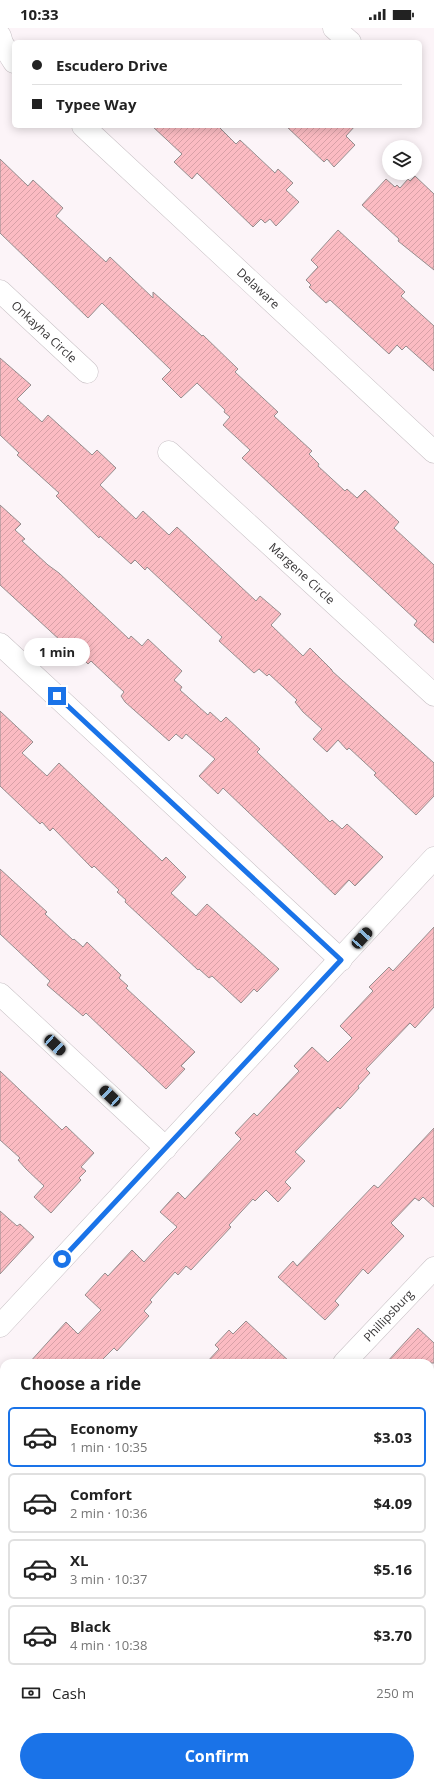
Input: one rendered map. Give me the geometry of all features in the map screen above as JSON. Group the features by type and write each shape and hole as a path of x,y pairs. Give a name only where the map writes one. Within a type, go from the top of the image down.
{"street":[{"path":"334,28 348,40"},
{"path":"0,36 2,43 12,59"},
{"name":"Delaware","path":"85,128 434,452"},
{"name":"Onkayha Circle","path":"0,291 87,372"},
{"name":"Margene Circle","path":"169,452 434,695"},
{"path":"0,644 341,960"},
{"path":"0,1326 434,858"},
{"path":"0,994 166,1148"},
{"name":"Phillipsburg","path":"348,1359 434,1268"}],"building":[{"path":"154,128 220,128 236,144 240,140 275,173 278,169 293,183 286,190 299,202 276,226 270,219 265,223 261,219 253,227 197,173 192,179 174,162 182,154"},
{"path":"288,128 353,128 346,136 355,145 334,167 327,159 324,162"},
{"path":"0,159 28,186 33,180 63,208 56,216 106,262 110,257 153,298 153,292 202,336 203,335 238,369 235,372 278,412 274,416 312,451 309,454 319,464 318,466 345,491 347,489 357,498 365,490 399,522 394,528 434,565 434,643 414,625 417,621 242,458 250,450 223,425 230,417 224,412 225,410 197,383 181,398 162,379 171,370 102,303 88,318 0,233"},
{"path":"385,180 395,187 397,185 400,188 407,180 419,180 434,194 434,270 398,241 399,239 362,205"},
{"path":"338,230 405,292 401,296 434,326 434,371 406,346 402,350 397,345 389,354 330,300 326,303 309,287 311,285 306,280 318,267 311,260"},
{"path":"0,358 31,385 17,399 42,422 48,415 92,455 97,450 116,468 100,485 136,519 143,511 169,535 177,527 256,601 260,596 281,614 271,625 303,656 310,648 332,671 434,763 434,796 416,815 374,775 376,773 349,748 347,750 338,740 327,752 313,739 322,729 303,712 295,702 297,700 269,674 267,676 259,669 254,673 219,641 222,637 147,567 145,570 135,560 131,564 100,536 99,538 56,496 59,493 17,455 19,453 0,435"},
{"path":"0,505 21,524 15,530 25,539 22,541 59,573 129,639 131,636 142,646 148,639 182,671 174,680 182,687 180,690 208,715 210,712 221,722 226,717 260,749 257,752 330,822 332,820 342,829 347,824 383,857 355,886 349,880 335,895 223,788 218,794 199,776 215,759 186,734 182,739 176,734 169,741 125,702 121,696 124,692 91,661 88,664 63,639 61,641 0,585"},
{"path":"0,711 33,742 22,753 47,776 59,763 162,861 166,857 186,877 171,893 196,916 207,904 279,969 257,992 254,989 241,1003 212,976 209,978 199,969 198,970 125,902 126,900 117,892 119,890 94,866 92,868 53,828 50,831 42,822 40,824 0,786"},
{"path":"0,869 47,912 45,914 73,940 74,939 83,947 87,942 121,975 119,978 128,986 126,988 195,1052 181,1066 185,1069 166,1089 86,1013 83,1016 47,985 50,981 0,934"},
{"path":"434,927 434,1007 415,1028 410,1023 366,1069 370,1073 358,1086 359,1088 340,1109 338,1107 295,1152 305,1161 285,1182 291,1188 278,1202 266,1190 255,1201 253,1199 229,1225 231,1227 191,1270 186,1266 178,1275 175,1272 150,1300 152,1302 144,1311 149,1316 117,1351 114,1348 103,1359 33,1359 66,1322 78,1334 101,1310 85,1295 105,1273 108,1276 132,1250 144,1262 177,1227 160,1212 178,1192 185,1199 241,1139 235,1133 254,1113 257,1116 299,1071 294,1066 312,1047 328,1062 352,1038 340,1026 373,991 369,987 389,967 393,971"},
{"path":"0,1071 62,1130 66,1126 94,1153 81,1167 86,1171 79,1178 81,1180 51,1213 34,1197 44,1186 18,1160 20,1158 0,1140"},
{"path":"434,1128 434,1207 423,1197 419,1201 415,1198 391,1223 404,1236 368,1274 363,1269 335,1301 339,1305 325,1320 278,1277 293,1261 297,1266 374,1185 378,1188"},
{"path":"0,1211 17,1226 20,1224 34,1237 0,1274"},
{"path":"246,1321 287,1359 210,1359 219,1349 215,1345 229,1330 233,1334"},
{"path":"418,1328 434,1343 434,1359 390,1359"}],"route":[{"path":"57,696 341,960 62,1259"}]}
